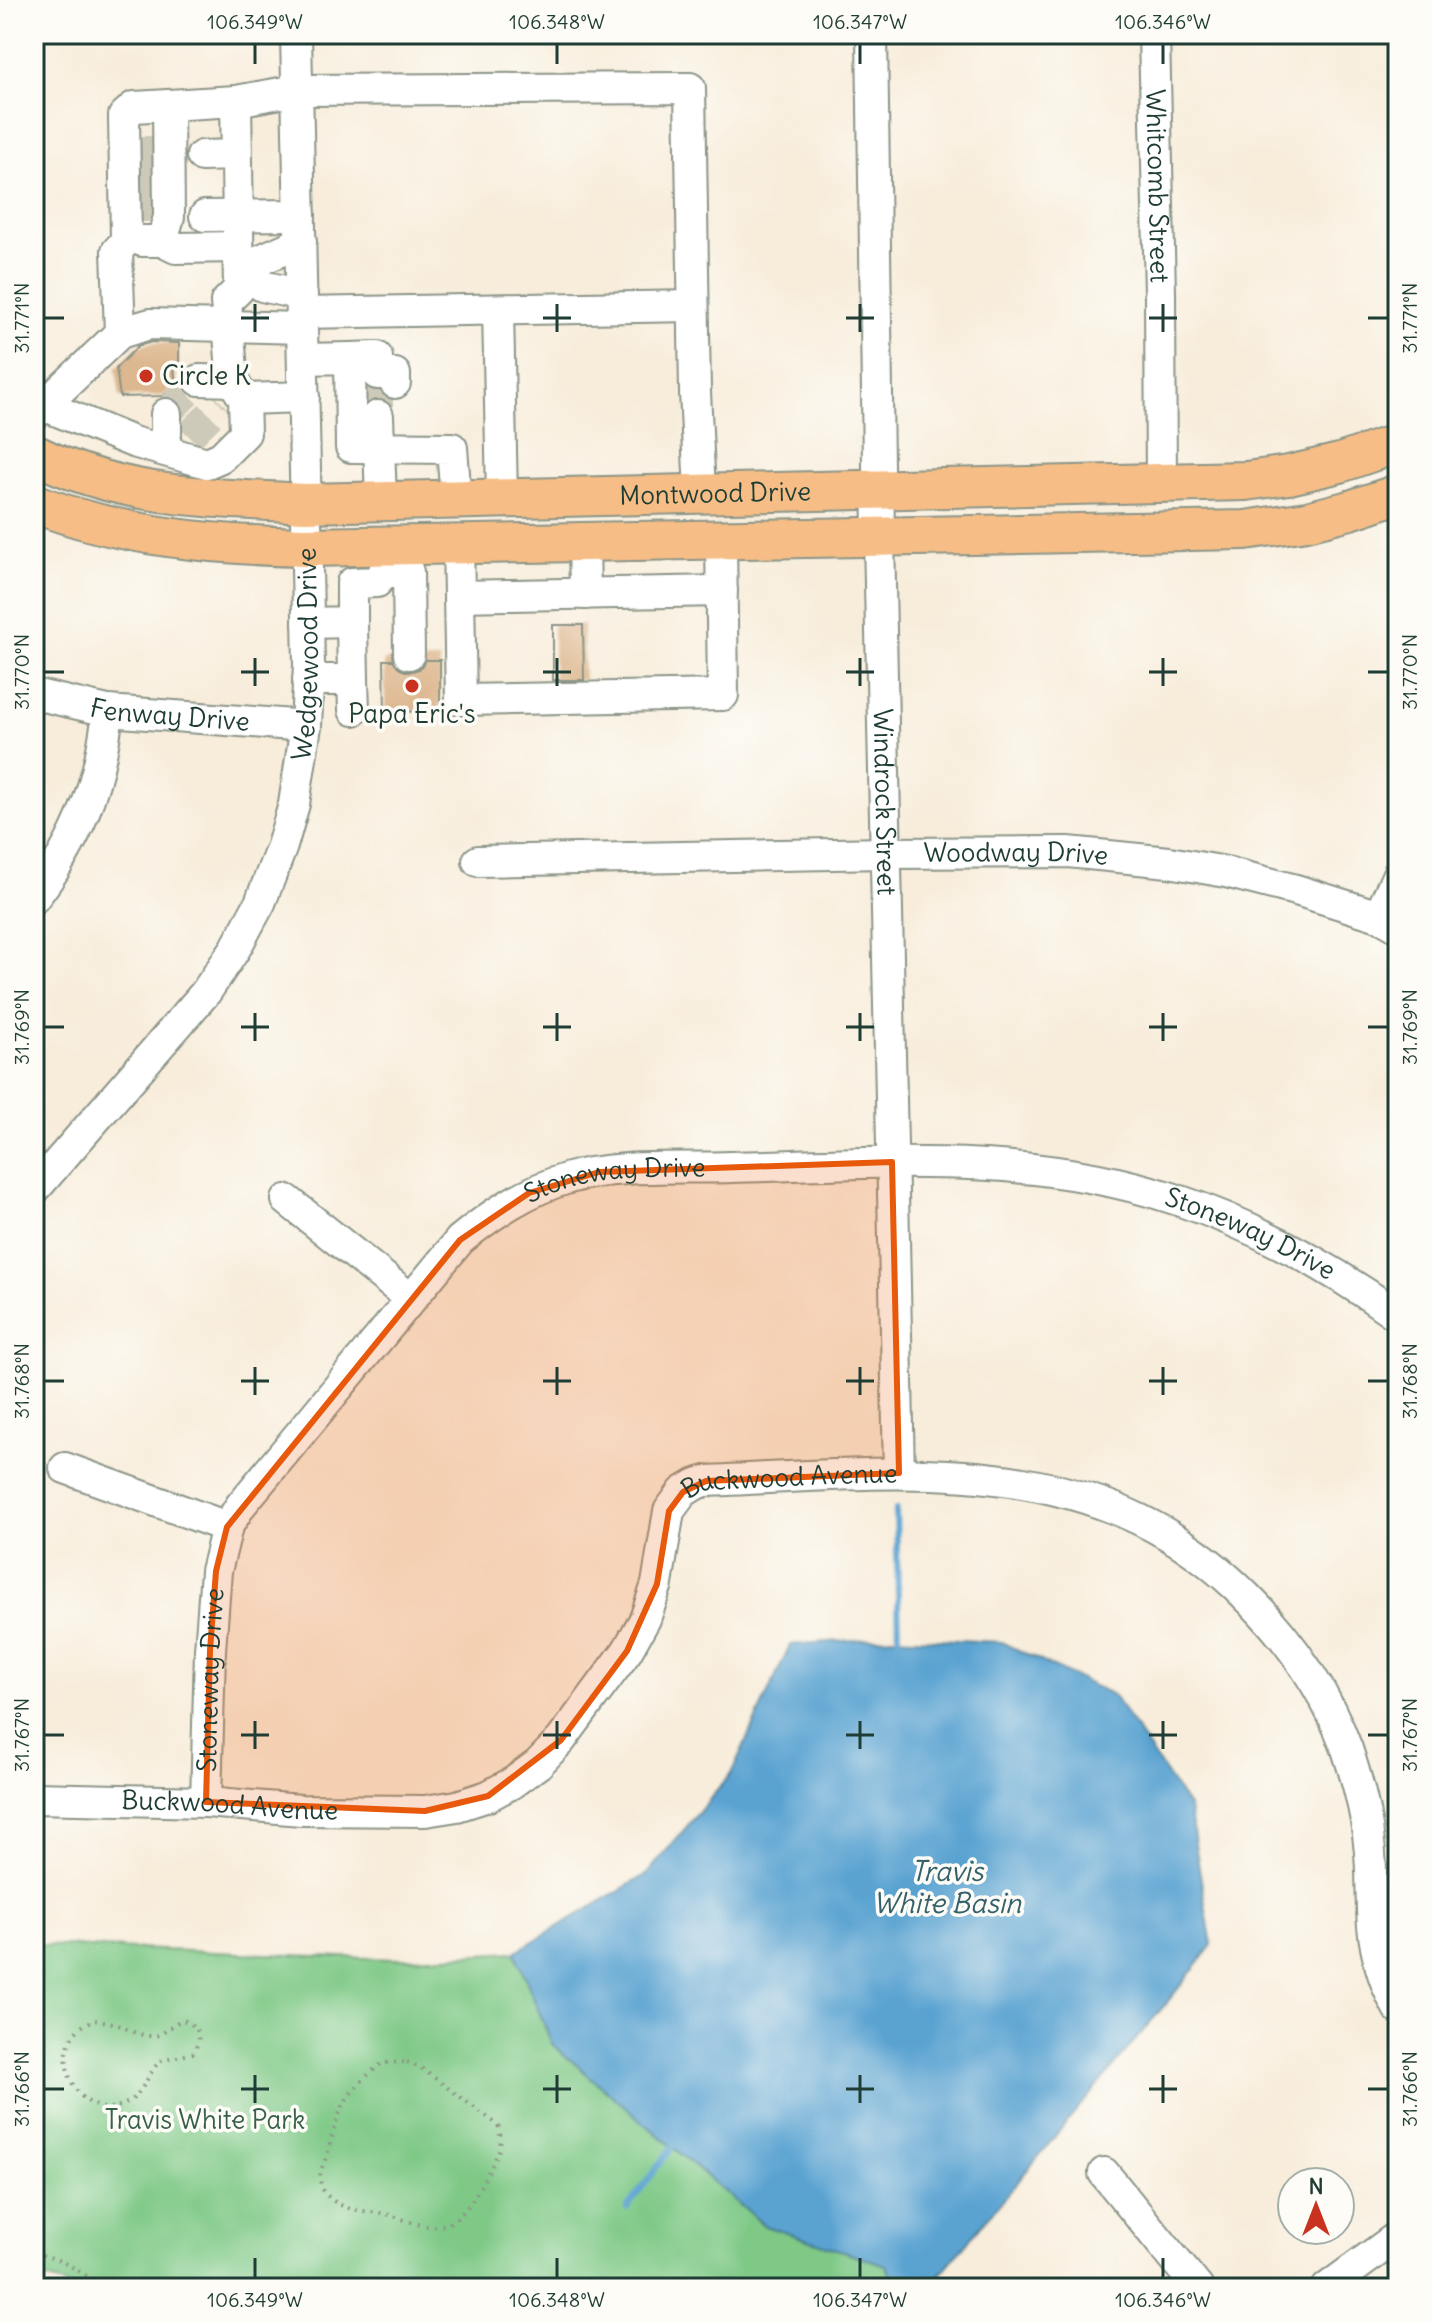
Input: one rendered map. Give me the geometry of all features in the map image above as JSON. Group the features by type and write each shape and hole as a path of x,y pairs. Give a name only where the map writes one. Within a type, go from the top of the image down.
{"main road":[{"name":"Montwood Drive","path":"34,454 59,466 122,486 180,497 306,503 1246,481 1340,463 1398,443"},
{"path":"599,542 613,494"},
{"name":"Montwood Drive","path":"34,503 78,518 153,535 408,558 458,543 1245,530 1307,521 1398,494"}],"street":[{"name":"Wedgewood Drive","path":"34,1190 206,992 235,949 260,903 294,804 306,726 308,680 296,34"},
{"name":"Windrock Street","path":"872,34 879,537 899,1473"},
{"name":"Whitcomb Street","path":"1154,34 1161,484"},
{"path":"300,228 260,260 241,263 176,248 159,184 124,116 127,111 134,107 236,101 297,90 690,88 700,492"},
{"path":"38,410 166,439 207,463 221,457 245,433 223,389 228,326 226,302 239,289 241,263 236,101"},
{"path":"120,333 117,251 159,184 168,105"},
{"path":"159,184 236,155"},
{"path":"159,184 238,215 300,228"},
{"path":"241,263 262,286 302,312"},
{"path":"38,410 120,333 150,324 228,326 302,312 693,306"},
{"path":"498,310 502,497"},
{"path":"303,359 377,357 383,380"},
{"path":"350,358 376,447 381,501"},
{"path":"223,389 304,397"},
{"path":"376,447 387,416"},
{"path":"122,486 166,439"},
{"path":"166,439 180,497"},
{"path":"304,449 452,448 456,499"},
{"path":"458,543 461,700 723,695 721,540"},
{"path":"585,594 599,542"},
{"path":"308,680 353,695 352,583 377,582 384,572 408,558 409,654"},
{"path":"459,596 722,591"},
{"path":"308,623 352,622"},
{"name":"Fenway Drive","path":"34,694 108,711 306,726"},
{"path":"34,898 56,869 78,828 95,784 108,711"},
{"name":"Woodway Drive","path":"478,861 1068,852 1169,862 1226,872 1296,890 1388,922"},
{"path":"1388,922 1398,874"},
{"name":"Stoneway Drive","path":"206,1802 210,1650 216,1571 227,1527 241,1505 460,1240 488,1218 529,1193 569,1178 617,1170 892,1162 988,1164 1055,1171 1132,1186 1238,1222 1288,1246 1353,1284 1398,1316"},
{"path":"287,1200 411,1299"},
{"path":"65,1468 227,1527"},
{"name":"Buckwood Avenue","path":"34,1798 206,1802 301,1810 425,1811 457,1806 488,1796 512,1783 554,1748 627,1651 645,1619 657,1584 669,1511 683,1492 706,1481 899,1473 989,1477 1045,1486 1091,1499 1157,1528 1204,1559 1235,1585 1263,1613 1303,1663 1327,1704 1346,1748 1360,1794 1373,1881 1375,1945 1384,1978 1398,2008"},
{"path":"1104,2173 1198,2288"},
{"path":"1327,2288 1398,2236"}],"path":[{"path":"95,2020 113,2023 135,2033 155,2036 183,2020 192,2024 199,2033 199,2042 193,2053 160,2061 131,2100 114,2107 98,2106 84,2099 68,2077 66,2059 70,2044 75,2032 84,2023 95,2020"},
{"path":"407,2062 421,2068 498,2125 502,2146 473,2199 456,2218 445,2225 414,2224 340,2205 326,2195 320,2182 321,2169 338,2118 351,2093 382,2063 407,2062"},
{"path":"34,2253 74,2266 106,2288"}],"highlighted area":[{"path":"892,1162 899,1473 706,1481 683,1492 669,1511 657,1584 627,1651 561,1740 488,1796 425,1811 206,1802 210,1650 216,1571 227,1527 460,1240 529,1193 599,1172"}],"green space":[{"name":"Travis White Park","path":"34,1945 394,1959 515,1952 552,2044 765,2226 887,2265 895,2288 74,2288 34,2275"}],"water":[{"name":"Travis White Basin","path":"892,1637 1001,1642 1113,1695 1189,1808 1212,1945 929,2288 895,2288 887,2265 765,2226 552,2044 515,1952 647,1874 731,1774 790,1645"}],"building":[{"name":"Circle K","path":"152,342 179,343 179,367 174,368 176,384 163,396 120,397 116,368 138,346"},
{"path":"553,625 583,625 584,680 553,680"},
{"name":"Papa Eric's","path":"384,660 393,660 400,669 408,672 419,669 426,660 440,660 440,711 385,712"}],"waterway":[{"path":"896,1509 899,1641"},
{"path":"627,2208 675,2143"}],"tunnel":[{"path":"135,151 154,151"},
{"path":"137,179 154,179"},
{"path":"137,207 155,207"},
{"path":"166,414 199,380"},
{"path":"378,383 378,416"},
{"path":"189,436 222,403"}],"place":[{"name":"Circle K","path":"146,376"},
{"name":"Papa Eric's","path":"412,686"}]}
